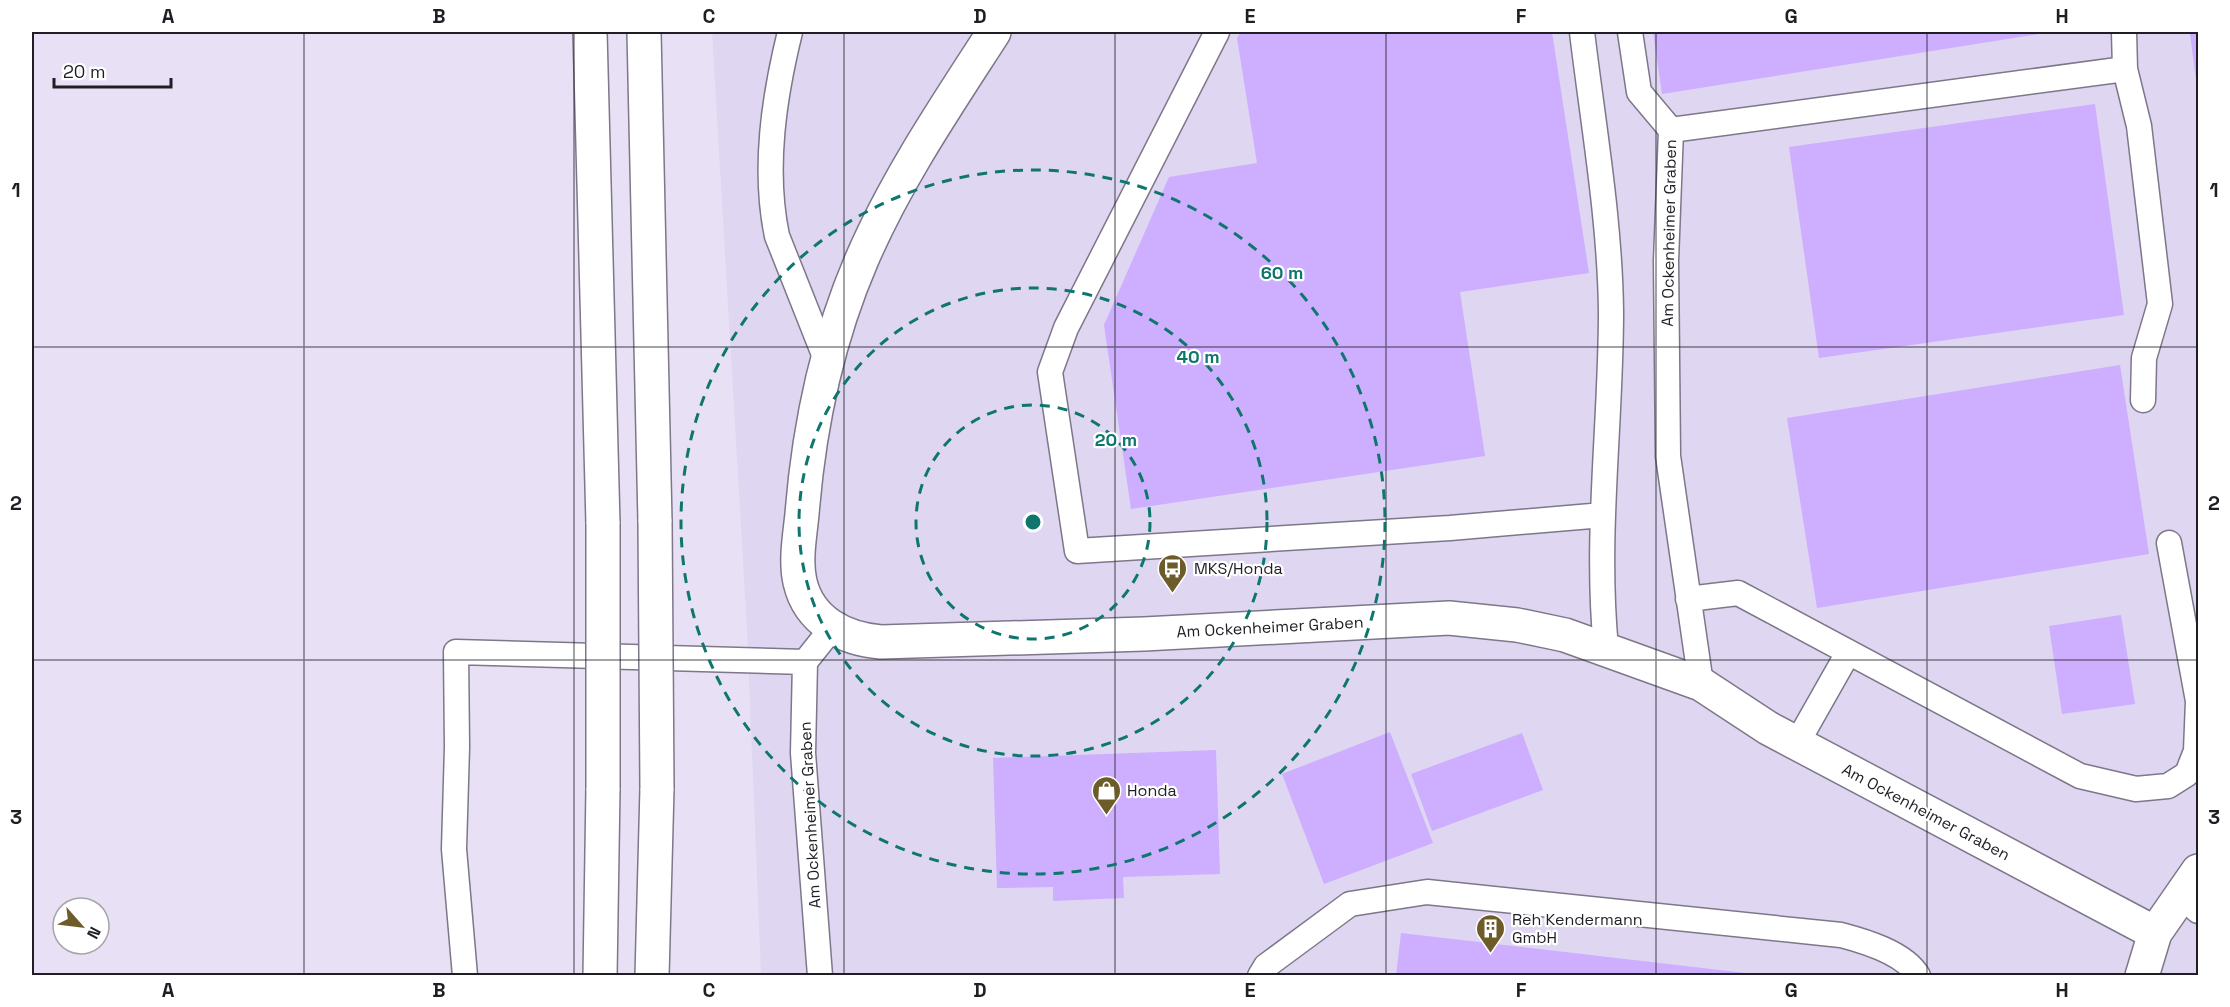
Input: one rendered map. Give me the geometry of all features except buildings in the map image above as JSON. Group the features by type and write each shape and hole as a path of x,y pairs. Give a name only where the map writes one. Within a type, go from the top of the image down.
{"street":[{"path":"590,32 603,524 600,975"},
{"path":"644,32 655,522 657,788 652,975"},
{"name":"Am Ockenheimer Graben","path":"994,32 903,175 862,258 834,330 806,465 798,566 800,582 805,594 821,619 832,628 847,636 881,642 1144,634 1449,618 1517,625 1565,635 1701,684 1797,742 2155,933"},
{"path":"2142,975 2155,933 2193,893"}],"lane":[{"path":"789,32 771,136 773,216 777,236 827,362"},
{"path":"1218,32 1076,308 1050,372 1077,551 1450,528 1603,515"},
{"path":"1582,32 1604,214 1611,311 1601,598 1606,648"},
{"path":"1630,32 1639,92 1671,130"},
{"path":"2124,32 2125,69 2139,126 2160,304 2144,358 2143,400"},
{"name":"Am Ockenheimer Graben","path":"1701,684 1668,456 1666,261 1671,130 2125,69"},
{"path":"1688,599 1738,593 1848,654 2080,776 2136,789 2168,786 2193,777 2198,700 2169,543"},
{"path":"465,975 453,849 457,747 456,652 805,662 832,628"},
{"path":"1797,742 1848,654"},
{"name":"Am Ockenheimer Graben","path":"805,662 803,753 820,975"},
{"path":"1260,975 1266,966 1350,904 1427,892 1840,935 1874,944 1913,968 1918,975"}],"shaded area":[{"path":"712,32 2198,32 2198,975 761,975 747,630"}],"place":[{"name":"MKS/Honda","path":"1173,594"},
{"name":"Honda","path":"1106,816"},
{"name":"Reh Kendermann GmbH","path":"1491,954"}]}
